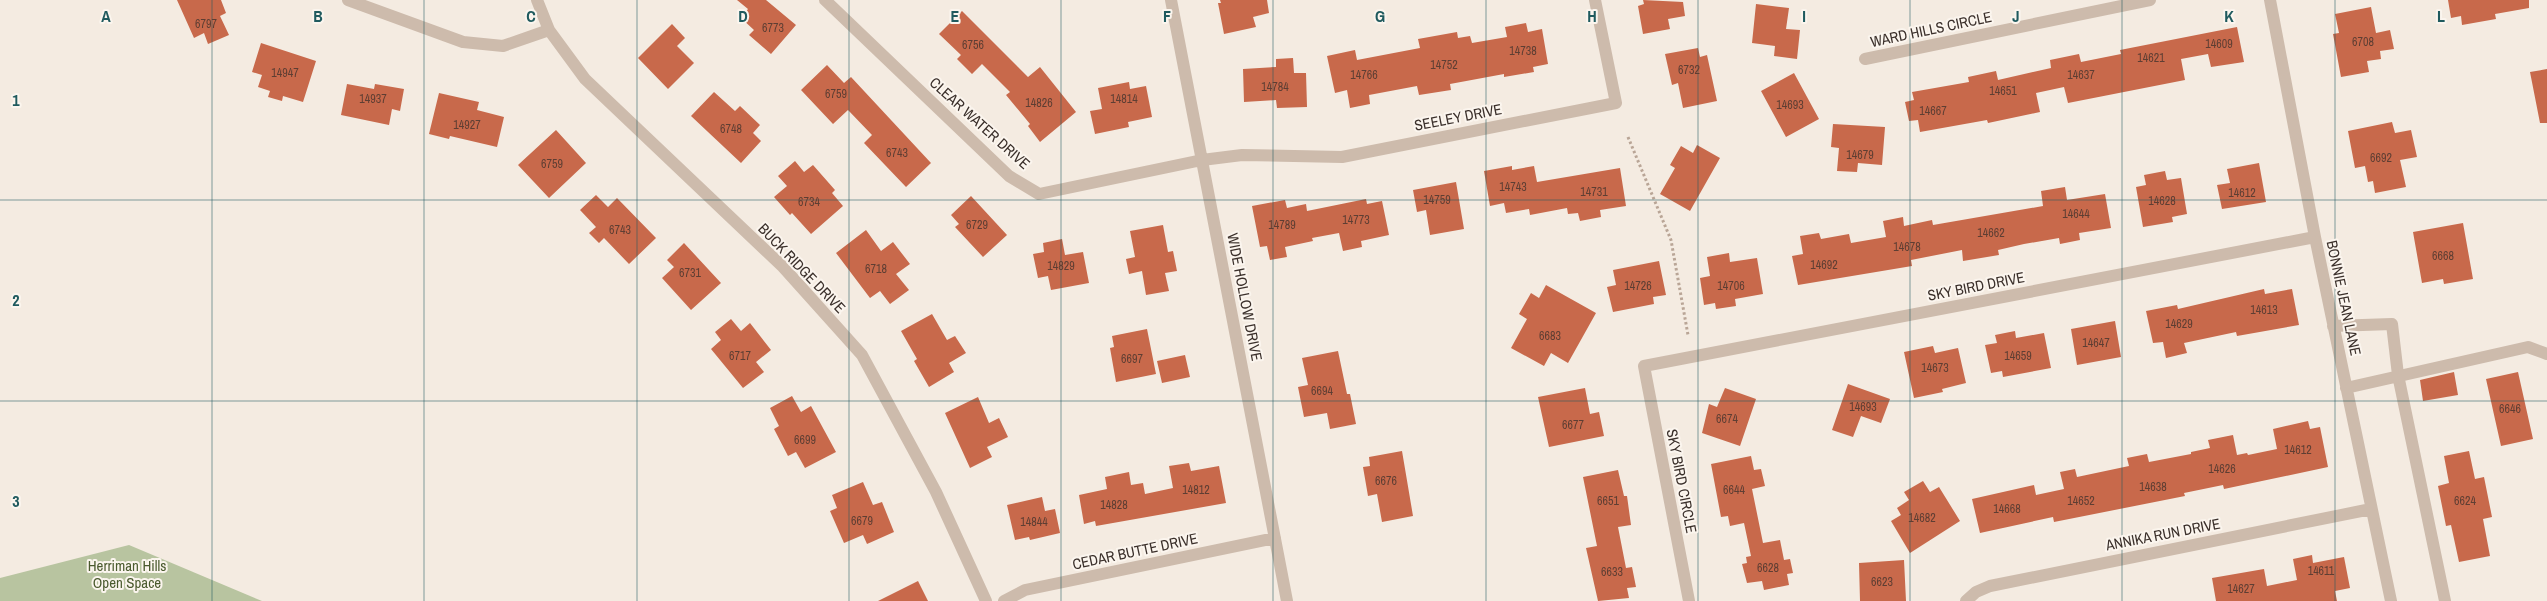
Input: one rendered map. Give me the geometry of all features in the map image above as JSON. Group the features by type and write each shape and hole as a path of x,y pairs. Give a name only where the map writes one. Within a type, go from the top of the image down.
{"street":[{"path":"348,0 463,42 503,46 549,30"},
{"name":"BUCK RIDGE DRIVE","path":"537,0 549,30 585,79 783,267 862,355 936,492 986,601"},
{"name":"CLEAR WATER DRIVE","path":"825,0 1009,176 1039,194 1202,160"},
{"name":"WIDE HOLLOW DRIVE","path":"1171,0 1287,601"},
{"name":"SEELEY DRIVE","path":"1202,160 1242,155 1342,157 1616,103 1595,0"},
{"name":"WARD HILLS CIRCLE","path":"1866,59 2150,0"},
{"name":"BONNIE JEAN LANE","path":"2270,0 2314,237 2391,601"},
{"name":"SKY BIRD DRIVE","path":"1644,366 2314,237"},
{"path":"2333,326 2392,324 2398,375 2445,601"},
{"path":"2346,388 2528,347 2547,354"},
{"name":"SKY BIRD CIRCLE","path":"1644,366 1689,601"},
{"name":"ANNIKA RUN DRIVE","path":"1966,601 1976,592 1990,586 2371,508"},
{"name":"CEDAR BUTTE DRIVE","path":"1004,601 1025,590 1275,538"}],"path":[{"path":"1628,136 1671,240 1688,334"}],"green space":[{"name":"Herriman Hills Open Space","path":"129,545 262,601 0,601 0,578"}],"building":[{"path":"177,0 221,0 226,13 220,16 229,35 208,44 204,33 194,38"},
{"path":"737,0 766,0 796,25 771,54 749,35 754,30 741,18 748,9"},
{"path":"1220,0 1267,0 1269,13 1253,17 1256,27 1224,34 1218,3 1221,3"},
{"path":"1643,0 1683,2 1685,16 1668,19 1670,29 1643,34 1638,6 1644,4"},
{"path":"2448,0 2529,0 2529,8 2495,14 2496,19 2462,25 2461,16 2451,18"},
{"path":"1756,4 1789,8 1786,29 1800,30 1797,59 1774,56 1775,46 1752,43"},
{"path":"2371,7 2376,33 2390,30 2394,49 2380,51 2381,59 2367,61 2369,72 2341,77 2333,34 2339,33 2335,14"},
{"path":"962,11 1028,77 1040,67 1076,112 1040,142 1028,126 1030,124 1006,95 1010,92 982,64 972,74 957,59 961,55 939,34"},
{"path":"1526,23 1528,32 1542,29 1548,64 1533,67 1534,72 1504,77 1504,74 1450,84 1451,90 1419,95 1417,86 1369,95 1370,104 1350,108 1347,90 1335,93 1327,56 1355,50 1357,60 1420,48 1418,39 1457,32 1458,38 1470,36 1472,43 1507,37 1505,27"},
{"path":"672,24 685,38 677,46 694,63 668,89 638,58"},
{"path":"2237,27 2244,62 2211,67 2208,54 2181,59 2185,80 2068,103 2064,87 2036,93 2040,112 1988,123 1987,120 1920,132 1918,120 1909,121 1905,102 1914,100 1912,92 1969,82 1968,77 1996,71 1998,80 2051,68 2050,60 2079,54 2081,62 2121,54 2120,50"},
{"path":"261,43 316,61 303,102 283,96 282,101 268,97 270,91 258,87 262,75 252,72"},
{"path":"1698,48 1700,57 1707,55 1717,101 1683,108 1678,83 1672,85 1665,54"},
{"path":"1293,58 1294,73 1306,73 1307,107 1277,108 1276,100 1244,102 1243,69 1276,67 1276,59"},
{"path":"827,65 844,83 851,77 931,163 906,187 864,143 872,135 848,110 833,124 801,90"},
{"path":"2547,69 2547,123 2540,123 2530,72"},
{"path":"1794,73 1819,119 1786,137 1761,91"},
{"path":"1129,82 1130,89 1146,86 1152,117 1128,122 1129,127 1095,134 1090,111 1102,109 1098,88"},
{"path":"347,84 374,89 375,84 404,89 400,111 392,109 389,125 341,115"},
{"path":"714,92 735,111 740,106 760,125 753,133 761,141 741,163 691,116"},
{"path":"439,93 479,102 477,110 504,117 497,147 450,136 449,139 429,134"},
{"path":"2392,122 2395,133 2411,130 2417,157 2400,160 2406,187 2375,193 2373,181 2368,182 2365,166 2355,168 2348,131"},
{"path":"1833,124 1885,127 1882,165 1858,163 1857,172 1837,171 1839,148 1831,147"},
{"path":"556,130 586,163 549,198 518,165"},
{"path":"1697,145 1720,158 1690,211 1660,194 1675,168 1670,165 1681,146 1693,153"},
{"path":"795,161 804,172 813,165 835,190 832,193 843,206 811,234 774,197 787,186 778,176"},
{"path":"2259,163 2266,202 2222,209 2217,185 2230,183 2227,169"},
{"path":"1512,166 1512,170 1534,166 1537,182 1620,168 1626,206 1600,210 1601,217 1580,221 1578,213 1568,214 1567,208 1530,215 1529,209 1506,213 1504,203 1490,206 1484,171"},
{"path":"2165,171 2167,180 2181,178 2187,214 2172,217 2173,222 2143,227 2136,187 2146,185 2144,175"},
{"path":"1456,182 1464,229 1430,235 1426,210 1417,212 1413,190"},
{"path":"2065,187 2067,200 2105,194 2111,228 2079,233 2080,240 2060,244 2059,238 2024,244 1998,250 1999,255 1963,261 1962,250 1911,260 1912,266 1798,285 1792,256 1803,254 1800,236 1819,233 1821,239 1849,234 1851,243 1886,237 1883,221 1903,217 1904,226 1932,220 1933,225 2043,206 2041,191"},
{"path":"596,195 608,207 617,198 656,238 629,264 604,238 599,243 589,233 596,227 580,210"},
{"path":"971,196 1007,235 983,257 955,227 959,224 951,215"},
{"path":"1366,199 1367,204 1382,201 1389,235 1361,241 1362,247 1343,251 1339,233 1312,238 1313,241 1285,247 1287,257 1270,260 1267,246 1260,247 1252,206 1285,200 1287,208 1306,204 1307,211"},
{"path":"2463,223 2473,279 2444,284 2443,279 2422,283 2413,232"},
{"path":"1163,225 1168,252 1173,251 1177,271 1165,273 1169,291 1146,295 1142,271 1129,274 1126,259 1135,257 1130,231"},
{"path":"866,230 881,251 893,242 910,264 896,274 909,290 890,304 880,291 870,298 836,253"},
{"path":"1062,239 1065,255 1083,252 1089,283 1051,290 1048,276 1038,278 1033,254 1044,252 1043,243"},
{"path":"684,243 721,283 691,310 662,278 674,267 667,260"},
{"path":"1729,253 1730,262 1757,258 1763,294 1735,299 1736,306 1716,309 1715,303 1704,305 1700,278 1710,276 1707,257"},
{"path":"1659,261 1666,295 1653,297 1654,304 1613,312 1607,287 1616,285 1613,270"},
{"path":"1546,285 1596,313 1568,363 1551,353 1544,366 1511,348 1527,319 1519,314 1531,293 1539,298"},
{"path":"2264,289 2265,294 2292,289 2299,325 2237,336 2236,332 2184,343 2187,353 2166,358 2163,342 2153,343 2146,311 2177,305 2178,309"},
{"path":"932,314 947,340 955,336 966,353 949,363 954,372 929,387 914,361 917,359 901,331"},
{"path":"731,319 741,331 750,323 771,350 756,362 764,372 743,388 711,349 721,340 715,332"},
{"path":"2115,321 2121,357 2077,365 2071,329"},
{"path":"1147,329 1156,374 1116,382 1110,348 1114,347 1112,336"},
{"path":"2015,331 2016,338 2044,333 2051,368 2003,377 2002,371 1991,373 1985,345 1997,343 1995,335"},
{"path":"1933,346 1935,353 1958,348 1966,383 1942,389 1943,392 1914,398 1904,352"},
{"path":"1338,351 1347,394 1350,394 1356,424 1330,429 1327,413 1304,417 1298,387 1308,385 1302,358"},
{"path":"1185,355 1190,377 1162,383 1157,361"},
{"path":"2454,372 2458,395 2423,401 2420,380"},
{"path":"2518,372 2533,439 2501,446 2486,379"},
{"path":"1848,384 1890,399 1881,423 1861,416 1853,437 1832,430"},
{"path":"1585,388 1590,414 1599,412 1604,436 1549,447 1538,397"},
{"path":"1725,388 1756,399 1740,446 1702,433 1709,404 1717,407"},
{"path":"792,396 801,412 811,406 836,452 805,468 796,452 788,456 774,429 779,426 770,408"},
{"path":"978,397 989,423 999,418 1008,437 987,447 992,457 970,468 945,413"},
{"path":"2308,421 2310,429 2320,427 2328,467 2224,489 2223,485 2184,493 2185,496 2054,522 2053,517 1980,533 1972,499 2034,485 2036,495 2064,489 2060,472 2075,469 2077,477 2129,466 2127,458 2147,454 2149,462 2191,454 2191,452 2210,448 2208,440 2233,435 2237,455 2247,453 2248,455 2277,449 2273,429"},
{"path":"1402,451 1413,516 1382,522 1377,494 1368,496 1363,467 1370,466 1369,457"},
{"path":"2469,451 2475,479 2484,477 2492,517 2483,519 2490,556 2459,562 2451,525 2446,526 2438,486 2449,483 2444,456"},
{"path":"1751,456 1754,470 1761,469 1765,486 1752,489 1763,543 1780,540 1784,560 1790,559 1793,573 1787,574 1789,585 1764,590 1762,581 1747,583 1742,564 1747,563 1746,557 1751,556 1744,523 1730,526 1728,516 1721,517 1711,464"},
{"path":"1189,463 1191,471 1219,466 1226,503 1096,526 1095,521 1084,524 1079,495 1107,489 1105,477 1129,472 1131,485 1143,483 1145,494 1173,488 1169,466"},
{"path":"1618,470 1624,496 1627,496 1631,525 1618,527 1626,568 1632,567 1636,587 1627,588 1629,598 1598,601 1586,548 1597,546 1583,477"},
{"path":"1923,481 1930,492 1939,487 1960,521 1910,553 1891,521 1901,515 1897,508 1909,500 1904,492"},
{"path":"863,482 873,505 882,502 894,532 867,544 863,535 844,543 830,511 837,508 832,495"},
{"path":"1042,497 1045,511 1055,509 1060,533 1030,540 1029,537 1015,540 1007,505"},
{"path":"2312,555 2313,563 2344,557 2350,588 2335,591 2337,601 2216,601 2212,578 2264,569 2267,586 2297,580 2293,559"},
{"path":"1904,560 1906,601 1860,601 1859,563"},
{"path":"918,581 928,601 878,601"}]}
